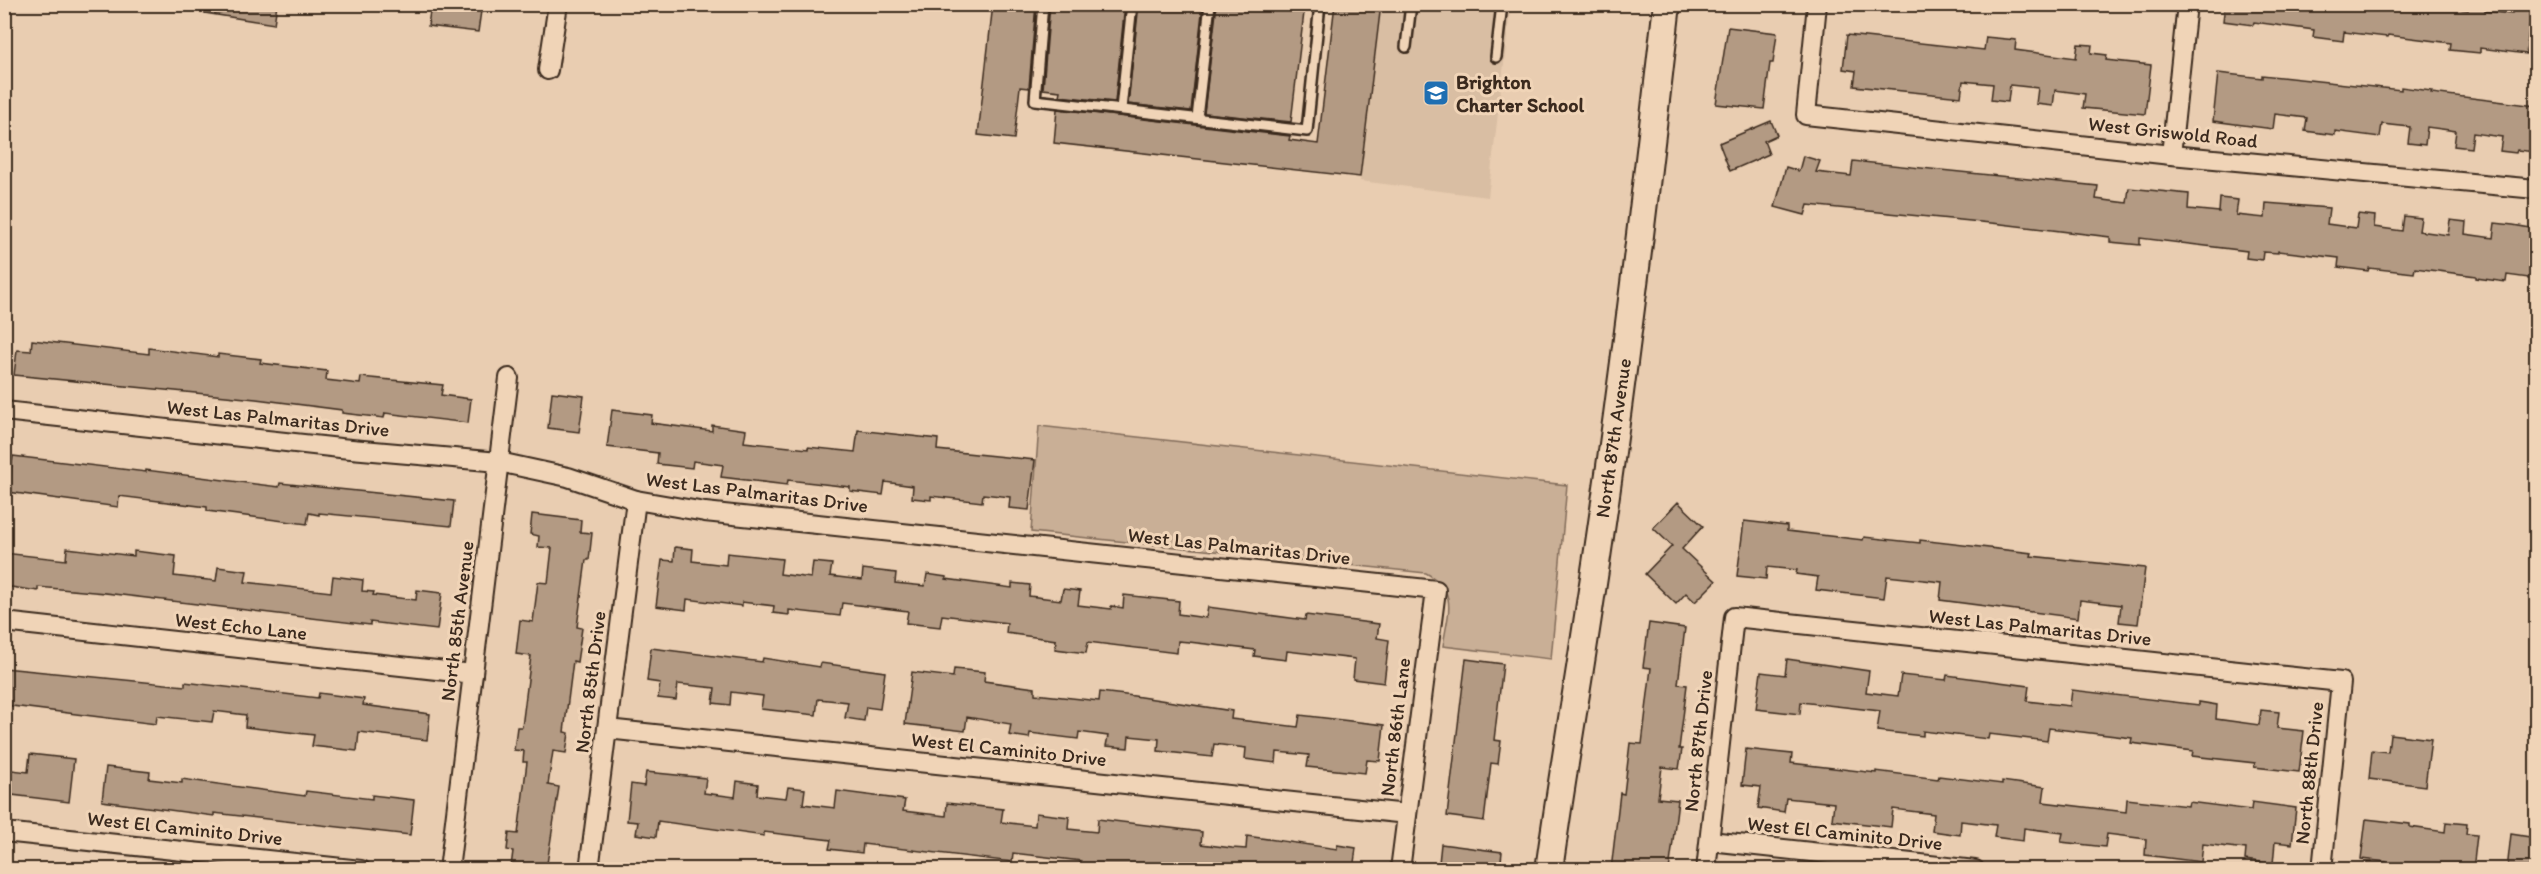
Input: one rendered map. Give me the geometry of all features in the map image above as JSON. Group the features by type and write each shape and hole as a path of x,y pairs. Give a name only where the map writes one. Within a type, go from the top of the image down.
{"street":[{"path":"548,70 558,4"},
{"name":"North 87th Avenue","path":"1549,870 1566,747 1589,610 1632,298 1667,4"},
{"name":"West Griswold Road","path":"1817,4 1806,115 2171,155 2536,189"},
{"path":"2171,155 2187,4"},
{"name":"North 85th Avenue","path":"449,870 509,378"},
{"name":"West Las Palmaritas Drive","path":"4,411 328,447 499,462 568,477 636,500 716,513 1436,590"},
{"name":"North 85th Drive","path":"589,870 636,500"},
{"name":"North 86th Lane","path":"1400,870 1436,590"},
{"name":"West Las Palmaritas Drive","path":"1734,617 2342,682"},
{"name":"North 87th Drive","path":"1706,870 1734,617"},
{"name":"West Echo Lane","path":"4,622 473,674"},
{"name":"North 88th Drive","path":"2322,870 2342,682"},
{"name":"West El Caminito Drive","path":"607,729 1407,814"},
{"name":"West El Caminito Drive","path":"4,832 213,862 361,870"},
{"name":"West El Caminito Drive","path":"1710,841 1975,870"}],"lane":[{"path":"1043,4 1035,100 1307,130 1320,4"},
{"path":"1121,110 1132,4"},
{"path":"1197,118 1210,4"},
{"path":"1406,47 1411,4"},
{"path":"1496,57 1502,4"}],"shaded area":[{"name":"Brighton Charter School","path":"1381,5 1511,5 1488,197 1360,181"},
{"path":"1039,426 1567,485 1551,659 1443,646 1449,605 1447,596 1437,580 1426,573 1031,532"}],"building":[{"path":"205,4 277,4 274,24 205,13"},
{"path":"431,4 470,4 469,9 481,11 478,32 428,26"},
{"path":"993,4 1036,4 1029,88 1020,87 1014,139 978,135"},
{"path":"1050,4 1125,4 1115,102 1059,96 1060,91 1043,89"},
{"path":"1139,4 1203,4 1191,111 1128,104"},
{"path":"1217,4 1305,4 1291,122 1204,113"},
{"path":"1335,4 1381,4 1360,177 1054,143 1057,109 1290,136 1289,140 1318,144"},
{"path":"2225,4 2440,4 2440,7 2468,10 2468,4 2486,4 2485,11 2512,14 2514,4 2532,4 2526,54 2480,48 2480,53 2450,50 2451,43 2388,35 2387,37 2344,32 2343,41 2313,37 2314,30 2254,22 2253,25 2223,21"},
{"path":"1728,27 1777,33 1773,63 1770,63 1764,109 1716,104"},
{"path":"1847,35 1984,50 1986,37 2016,40 2015,50 2076,58 2078,44 2092,45 2091,53 2107,55 2106,60 2151,65 2145,114 2083,108 2085,94 2055,90 2053,106 2036,104 2038,88 2010,85 2008,102 1991,100 1993,84 1963,81 1961,97 1854,86 1856,71 1843,69"},
{"path":"2218,73 2262,78 2262,75 2401,90 2401,87 2536,106 2536,152 2500,151 2502,137 2473,133 2471,148 2454,146 2456,131 2427,127 2425,145 2408,143 2410,127 2382,124 2380,137 2335,131 2335,135 2305,131 2307,118 2275,114 2273,129 2213,121"},
{"path":"1771,121 1777,135 1764,141 1769,154 1730,171 1719,143"},
{"path":"1803,156 1820,161 1816,172 1851,176 1853,161 2098,186 2096,199 2127,203 2129,188 2189,194 2188,209 2219,212 2220,198 2238,200 2236,215 2265,218 2266,203 2329,208 2327,224 2356,228 2358,214 2375,216 2374,227 2402,231 2404,216 2421,218 2419,231 2448,235 2450,220 2466,222 2465,234 2493,238 2495,223 2513,225 2536,229 2536,279 2507,275 2506,282 2415,268 2414,273 2369,268 2368,271 2338,267 2339,258 2278,251 2278,253 2263,252 2262,260 2246,258 2247,251 2140,238 2140,245 2110,242 2110,237 2001,224 1808,205 1805,215 1775,207 1786,167 1799,171"},
{"path":"32,340 149,354 149,348 218,357 218,354 261,359 260,363 327,371 326,380 360,384 361,377 443,385 441,395 471,399 468,423 385,413 384,418 256,399 14,375 17,350 31,351"},
{"path":"552,392 584,396 579,432 548,428"},
{"path":"612,410 652,415 651,423 712,431 712,425 746,430 744,442 855,452 858,430 938,439 937,450 1035,460 1029,510 1009,508 1010,497 983,494 982,502 931,496 931,500 912,498 913,486 885,482 883,495 850,491 850,487 788,480 787,485 721,477 723,465 693,461 692,468 657,464 658,453 607,447"},
{"path":"13,456 279,487 280,483 454,501 451,526 319,513 319,515 309,513 307,524 207,511 207,507 119,496 118,507 8,492"},
{"path":"1678,502 1703,526 1682,549 1716,581 1695,602 1686,593 1676,604 1645,574 1672,546 1653,528"},
{"path":"532,514 581,520 580,532 592,533 577,627 582,628 577,662 573,661 564,732 569,733 566,753 553,751 548,785 559,787 546,870 511,867 513,851 507,850 509,833 518,834 527,762 523,762 524,751 514,750 517,727 522,727 531,656 516,654 520,620 533,622 538,582 548,583 552,548 538,547 539,536 530,534"},
{"path":"1744,521 1787,526 1787,531 1863,540 1864,537 1920,543 1920,540 2032,553 2031,556 2145,568 2138,624 2119,622 2121,605 2080,600 2078,618 1940,600 1942,582 1887,576 1884,598 1816,590 1818,577 1796,574 1797,570 1767,567 1766,579 1737,576"},
{"path":"675,547 693,549 692,561 726,565 727,553 782,559 780,574 811,578 813,562 832,564 830,576 862,580 863,569 896,573 895,583 925,586 927,574 946,577 946,579 1012,588 1012,583 1030,585 1029,596 1061,600 1063,589 1080,591 1078,605 1111,609 1111,606 1123,608 1124,595 1179,601 1178,614 1206,618 1208,607 1305,620 1306,615 1379,624 1377,638 1389,640 1384,683 1353,679 1355,659 1287,651 1286,660 1254,656 1255,650 1178,641 1177,653 1088,642 1086,653 1055,649 1056,640 1006,633 1007,623 942,615 940,627 906,623 908,611 842,603 840,616 789,610 789,615 773,613 774,606 742,602 742,606 687,599 686,610 656,606 662,560 674,561"},
{"path":"67,548 134,556 134,551 176,556 174,576 216,581 218,567 247,571 245,582 331,592 333,576 363,580 362,591 374,592 373,595 416,600 417,590 442,593 437,630 370,622 370,625 105,593 38,587 38,591 4,586 4,553 66,560"},
{"path":"1649,623 1685,628 1678,684 1687,685 1679,749 1682,749 1679,769 1662,767 1658,798 1678,800 1669,870 1611,870 1620,793 1624,794 1630,743 1642,744 1651,668 1643,667"},
{"path":"651,648 762,662 763,658 820,667 821,663 885,672 880,709 866,707 864,721 845,718 848,702 818,699 816,715 761,709 763,696 731,692 730,705 713,703 715,688 678,684 676,700 658,698 660,683 647,681"},
{"path":"1466,659 1503,664 1494,740 1501,741 1498,764 1491,763 1484,821 1447,816"},
{"path":"1787,659 1869,671 1866,692 1898,696 1901,675 1946,680 1947,675 2029,686 2027,701 2070,706 2072,690 2199,705 2199,702 2217,705 2216,719 2259,725 2261,710 2279,712 2277,728 2304,731 2299,772 2254,767 2255,763 2192,756 2193,751 2131,743 2132,738 2049,728 2047,741 1989,734 1988,739 1923,731 1923,736 1877,731 1880,711 1801,702 1800,714 1756,709 1761,672 1785,675"},
{"path":"4,668 185,686 185,682 318,698 319,693 364,699 363,705 430,714 427,740 359,732 357,751 312,746 314,735 245,727 246,715 214,711 212,722 157,716 156,724 4,705"},
{"path":"954,669 985,672 984,681 1035,688 1035,694 1099,701 1100,692 1134,696 1232,711 1231,719 1298,727 1300,715 1384,725 1380,761 1367,760 1365,773 1307,767 1309,755 1277,752 1276,763 1245,759 1246,748 1214,744 1212,757 1158,751 1159,739 1129,736 1128,748 1106,746 1108,736 1079,732 1078,739 1030,733 1029,738 1009,735 1011,724 967,717 965,731 905,724 912,672 953,677"},
{"path":"2390,734 2431,739 2425,786 2369,779 2372,750 2388,752"},
{"path":"1746,749 1792,754 1791,763 1938,779 1939,776 2045,787 2043,802 2126,812 2127,799 2188,806 2189,802 2251,810 2252,802 2296,808 2292,844 2275,842 2273,864 2245,860 2246,849 2203,844 2201,862 2145,855 2146,839 2107,834 2105,847 2061,842 2063,833 2024,828 2023,841 1994,837 1996,825 1961,821 1960,835 1932,831 1934,814 1893,809 1891,827 1832,820 1834,803 1786,798 1784,812 1758,808 1761,787 1742,785"},
{"path":"30,754 74,759 69,802 4,794 4,769 28,772"},
{"path":"106,767 150,772 149,779 182,783 182,779 305,796 306,791 372,799 372,795 414,800 410,835 214,813 214,816 102,801"},
{"path":"646,772 706,778 704,793 735,797 737,781 758,784 757,795 786,798 788,787 805,789 803,804 835,808 837,791 905,800 903,811 946,816 947,803 1003,809 1001,822 1035,826 1036,813 1069,817 1068,829 1097,832 1098,819 1202,832 1201,844 1232,848 1246,849 1247,836 1337,849 1337,845 1356,848 1353,870 1080,870 1081,861 1013,853 1012,862 863,844 862,853 829,849 831,840 764,832 764,836 658,821 656,837 636,834 638,822 627,821 631,784 644,786"},
{"path":"2366,819 2410,824 2410,827 2445,832 2446,822 2467,824 2466,834 2477,835 2473,870 2448,867 2448,870 2385,870 2386,862 2361,859"},
{"path":"2511,834 2536,838 2536,870 2507,870"},
{"path":"1441,844 1502,852 1500,870 1450,870 1450,864 1439,863"}],"place":[{"name":"Brighton Charter School","path":"1436,93"}]}
